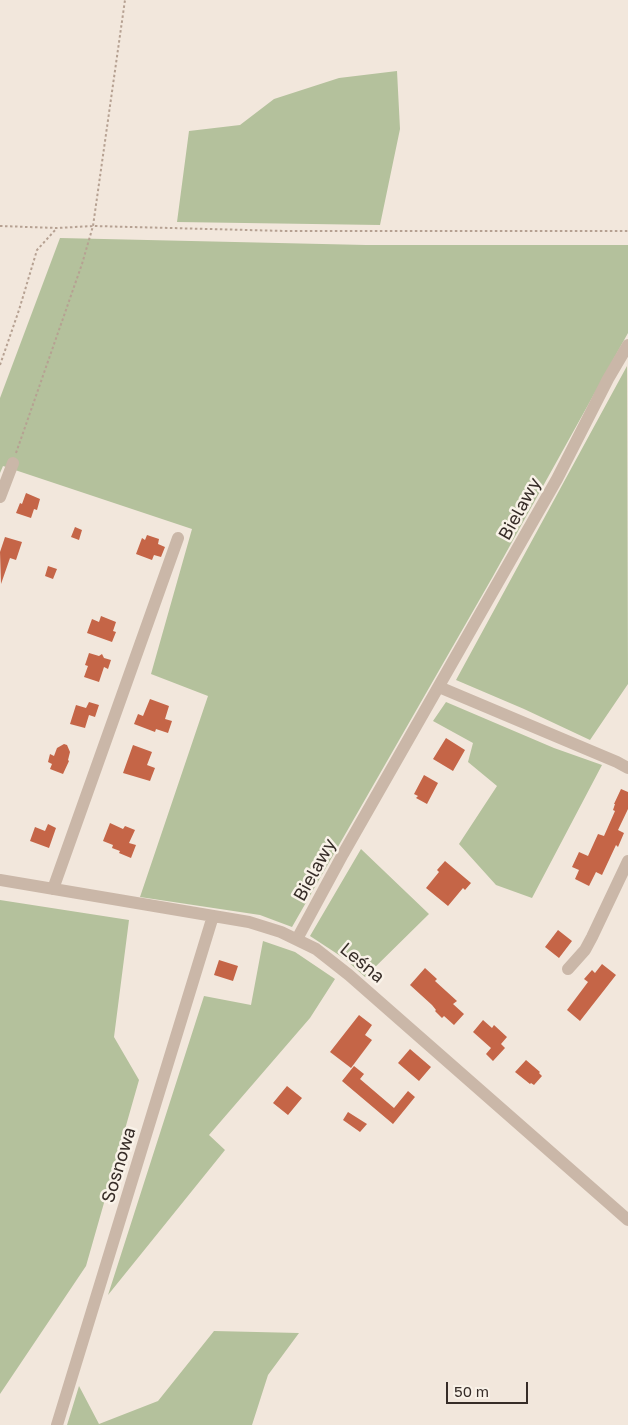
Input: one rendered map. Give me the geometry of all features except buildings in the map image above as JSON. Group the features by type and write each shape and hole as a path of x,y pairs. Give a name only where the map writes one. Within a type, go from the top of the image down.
{"street":[{"name":"Bielawy","path":"297,939 343,854 557,479 608,379 628,345"},
{"path":"0,497 13,463"},
{"path":"53,889 178,538"},
{"path":"438,687 628,768"},
{"path":"568,969 585,950 628,861"},
{"name":"Leśna","path":"0,880 214,916 271,928 297,939 320,952 349,975 628,1220"},
{"name":"Sosnowa","path":"56,1425 214,916"}],"path":[{"path":"13,463 82,264 93,226 125,0"},
{"path":"0,226 57,228 93,226 286,231 628,231"},
{"path":"0,365 37,250 57,228"}],"green space":[{"path":"397,71 400,129 380,225 177,222 189,131 240,125 274,99 339,78"},
{"path":"60,238 366,245 628,245 628,333 492,578 292,927 260,915 140,897 208,696 151,674 192,529 3,466 0,473 0,398"},
{"path":"627,366 628,684 590,740 456,680"},
{"path":"446,702 554,748 602,765 532,898 496,885 459,844 497,786 468,762 473,743 433,721"},
{"path":"361,849 429,914 365,977 345,959 310,936"},
{"path":"0,900 129,920 114,1037 139,1080 86,1266 0,1394"},
{"path":"263,941 295,952 335,979 310,1018 209,1135 225,1150 108,1295 204,996 251,1005"},
{"path":"214,1331 299,1333 268,1375 252,1425 67,1425 79,1386 99,1424 158,1401"}]}
